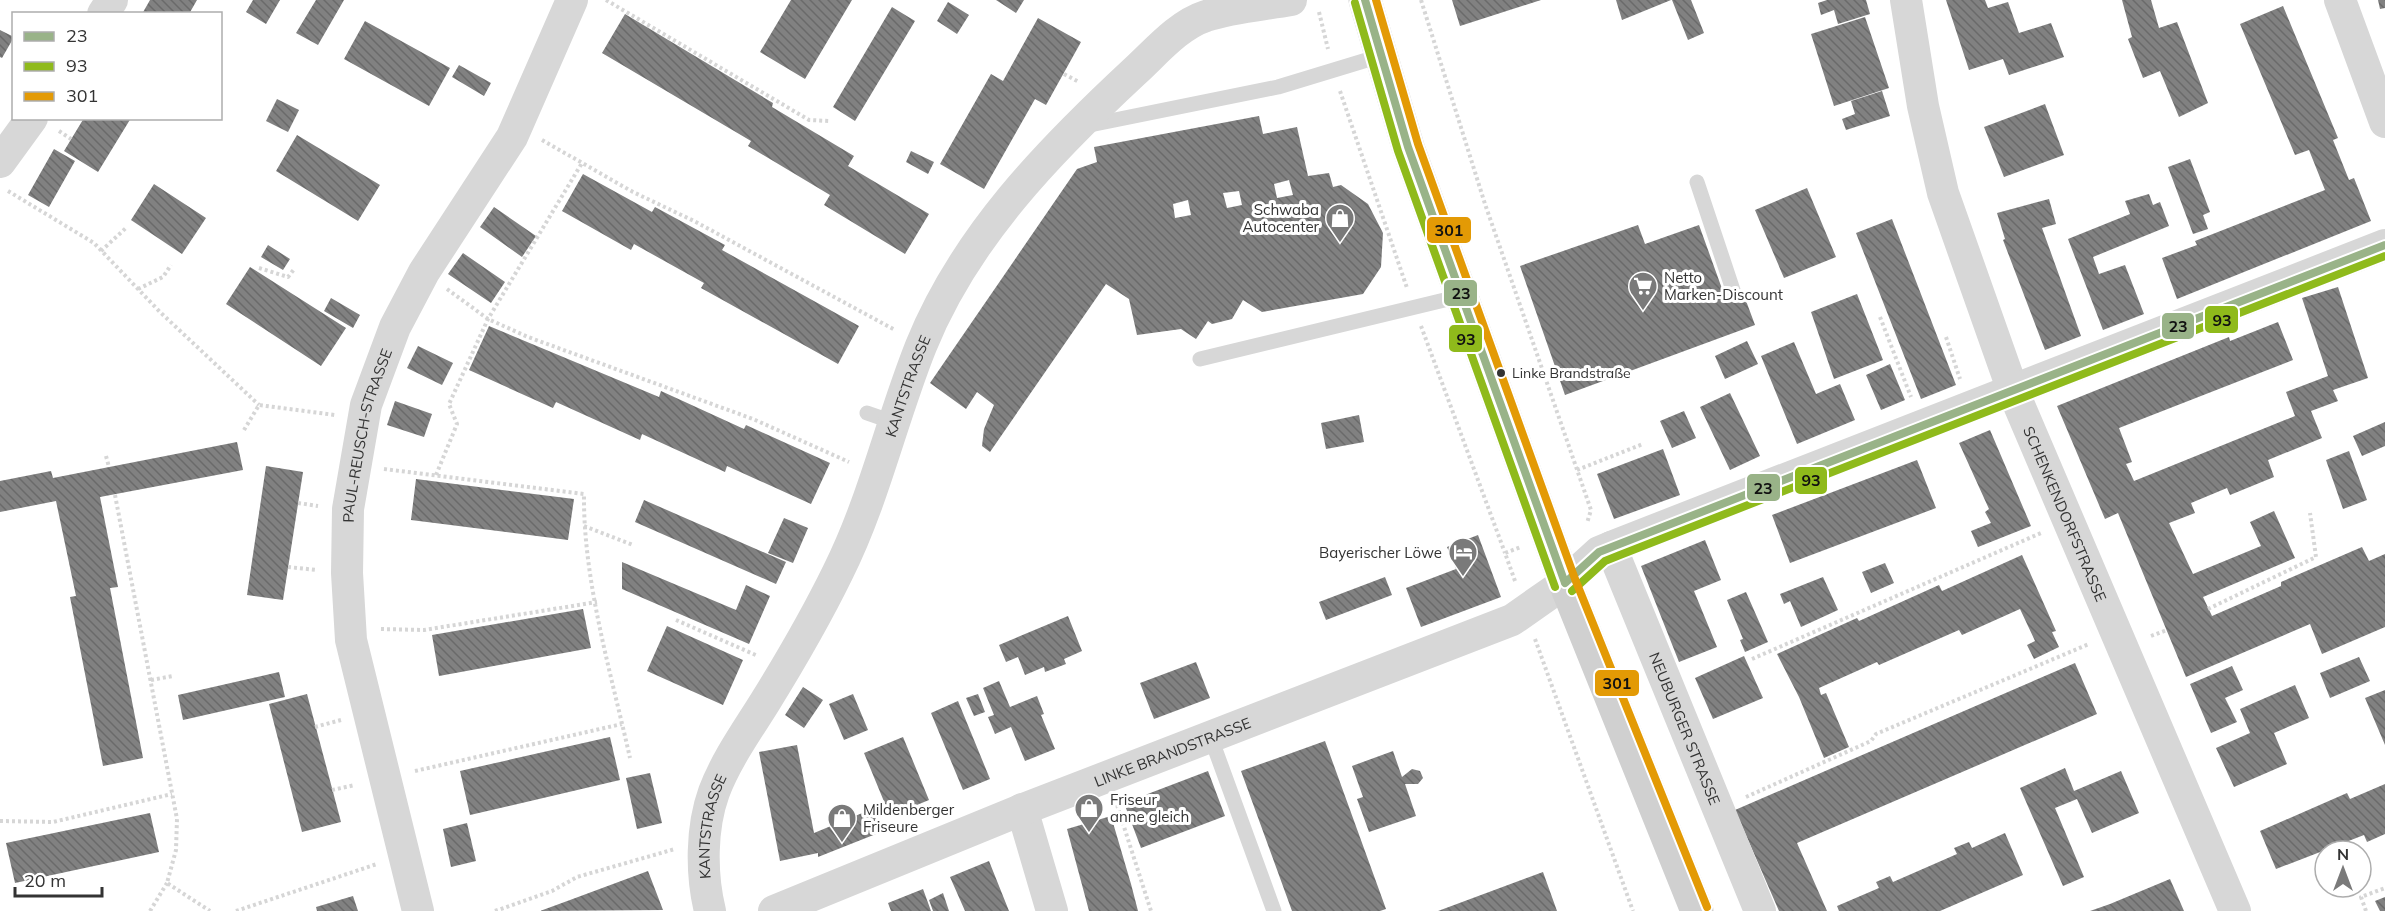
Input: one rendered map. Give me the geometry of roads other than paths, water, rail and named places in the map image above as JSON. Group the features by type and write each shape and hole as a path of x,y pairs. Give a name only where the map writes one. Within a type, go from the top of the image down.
{"street":[{"name":"PAUL-REUSCH-STRASSE","path":"418,911 384,778 372,708 350,628 352,562 348,509 355,466 366,405 395,327 424,272 517,126 572,0"},
{"name":"KANTSTRASSE","path":"710,911 705,889 704,840 714,793 731,758 818,613 854,541 877,475 880,418 922,345 946,292 991,225 1034,170 1201,8 1291,0"},
{"path":"1365,0 1408,147 1565,583 1697,911"},
{"name":"SCHENKENDORFSTRASSE","path":"1906,0 1923,106 1943,194 2013,391 2118,632 2235,911"},
{"path":"2340,0 2385,122"},
{"path":"0,162 31,120"},
{"name":"LINKE BRANDSTRASSE","path":"774,911 1023,809 1512,620 1565,583 1599,552 1611,547 2385,245"},
{"name":"NEUBURGER STRASSE","path":"1611,547 1760,911"},
{"path":"1023,809 1052,911"}],"lane":[{"path":"1076,128 1278,87 1380,56"},
{"path":"1698,182 1734,292"},
{"path":"1200,359 1461,296"},
{"path":"1211,738 1274,911"}],"place":[{"name":"Schwaba Autocenter","path":"1340,244"},
{"name":"Netto Marken-Discount","path":"1643,312"},
{"name":"Linke Brandstraße","path":"1501,373"},
{"name":"Bayerischer Löwe","path":"1463,578"},
{"name":"Friseur anne gleich","path":"1089,834"},
{"name":"Mildenberger Friseure","path":"842,844"}]}
